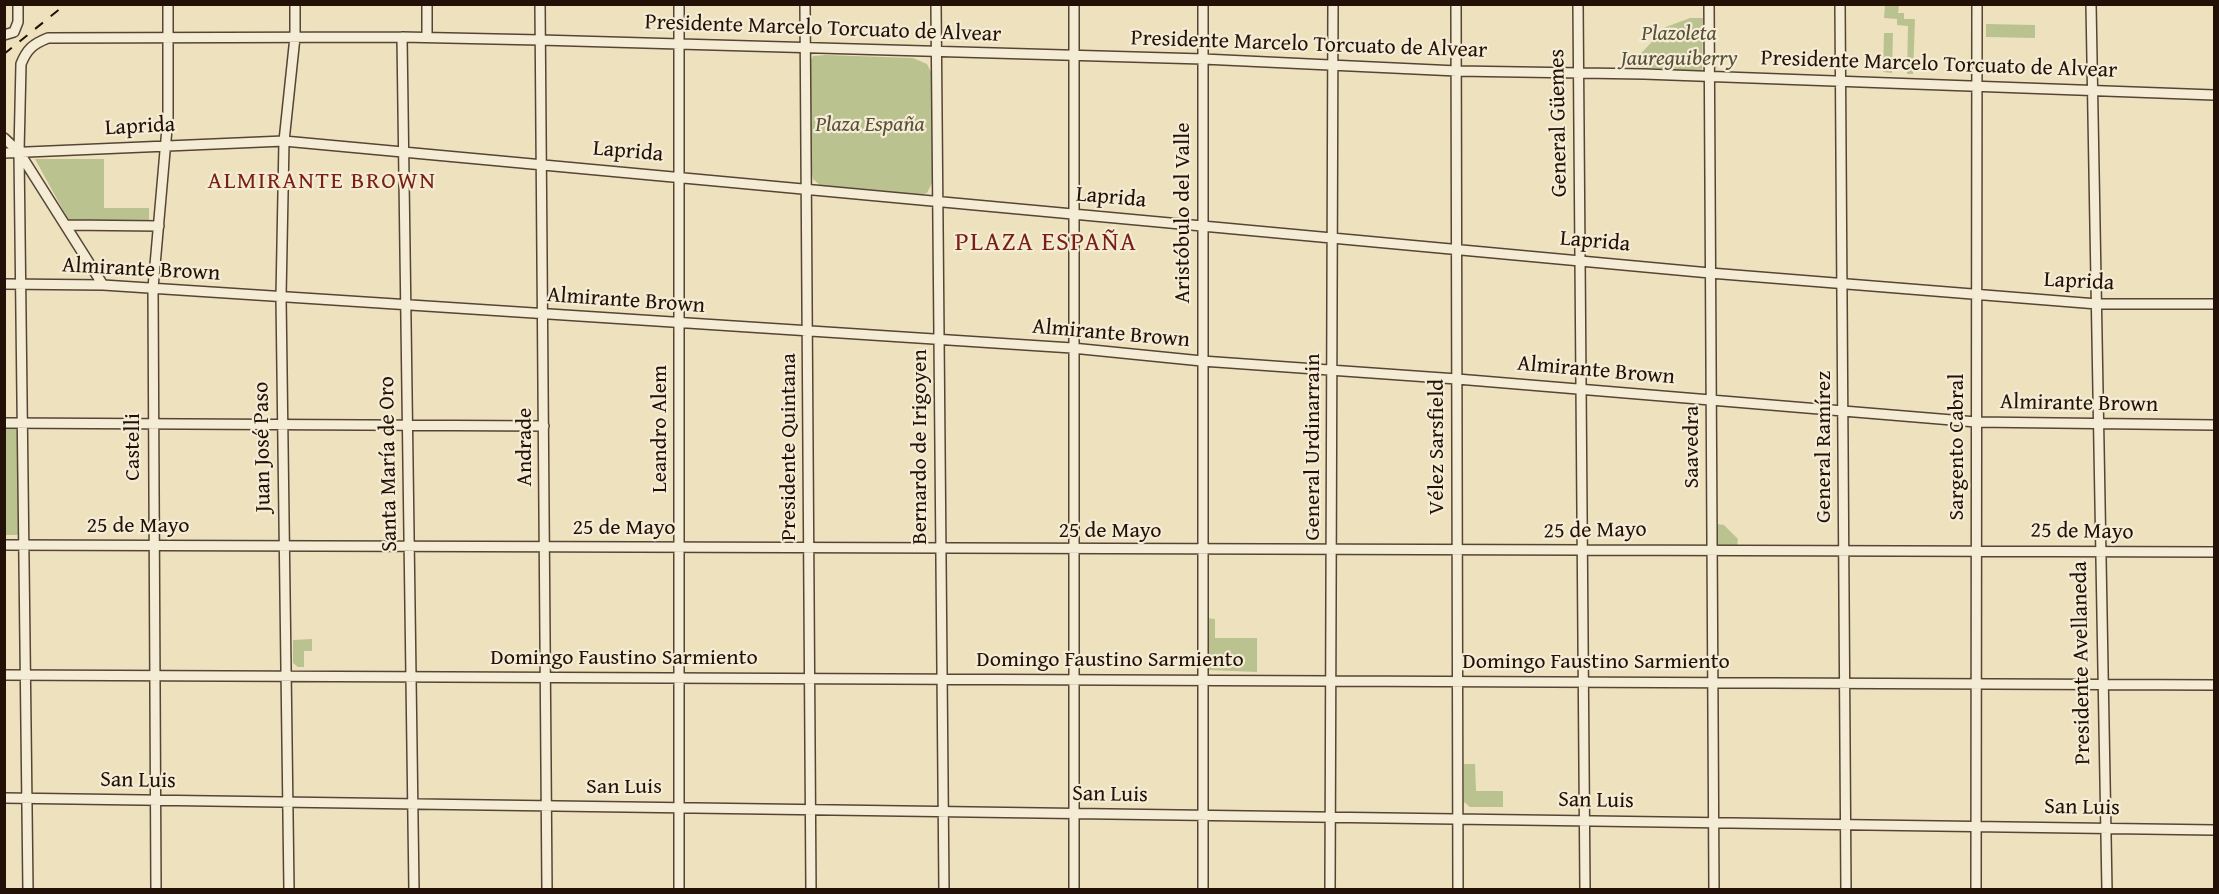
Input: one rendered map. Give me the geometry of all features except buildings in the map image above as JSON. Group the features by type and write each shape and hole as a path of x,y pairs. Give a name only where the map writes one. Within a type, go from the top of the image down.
{"street":[{"path":"9,33 18,22 18,4"},
{"name":"Castelli","path":"156,890 153,288 166,144 168,4"},
{"name":"Juan José Paso","path":"289,890 281,297 284,141 295,37 295,4"},
{"path":"427,4 428,37"},
{"name":"Andrade","path":"540,4 547,890"},
{"name":"Leandro Alem","path":"679,4 681,807 679,890"},
{"name":"Presidente Quintana","path":"805,4 811,890"},
{"name":"Bernardo de Irigoyen","path":"936,4 944,890"},
{"path":"1074,4 1072,348 1074,890"},
{"name":"Aristóbulo del Valle","path":"1203,4 1203,890"},
{"name":"General Urdinarrain","path":"1330,890 1334,4"},
{"name":"Vélez Sarsfield","path":"1456,4 1458,890"},
{"name":"General Güemes","path":"1578,4 1585,890"},
{"name":"Saavedra","path":"1709,4 1714,890"},
{"name":"General Ramírez","path":"1840,4 1846,890"},
{"name":"Sargento Cabral","path":"1976,890 1977,4"},
{"name":"Presidente Avellaneda","path":"2091,4 2099,552 2107,890"},
{"name":"Santa María de Oro","path":"402,37 402,151 413,676 414,890"},
{"name":"Presidente Marcelo Torcuato de Alvear","path":"19,152 21,64 26,52 34,44 48,38 428,37 1203,59 1457,71 1840,81 2214,95"},
{"path":"4,138 19,152 103,285"},
{"name":"Laprida","path":"4,153 166,144 284,141 542,163 1457,250 1580,259 1710,273 2097,304 2214,304"},
{"path":"19,152 28,890"},
{"path":"66,225 159,226"},
{"name":"Almirante Brown","path":"4,284 103,285 1072,348 1202,361 1457,379 1976,422 2214,425"},
{"path":"4,423 153,422 544,426"},
{"name":"25 de Mayo","path":"4,545 1332,551 1843,549 2214,552"},
{"name":"Domingo Faustino Sarmiento","path":"4,675 1203,681 1583,680 2214,685"},
{"name":"San Luis","path":"4,798 2214,830"}],"green space":[{"path":"1885,5 1899,5 1898,13 1904,13 1904,19 1915,19 1913,74 1907,74 1908,26 1897,25 1897,19 1884,18"},
{"name":"Plazoleta Jaureguiberry","path":"1690,18 1703,18 1702,72 1629,66 1666,27"},
{"path":"1986,24 2035,25 2035,38 1986,37"},
{"path":"1884,33 1893,33 1892,73 1883,72"},
{"name":"Plaza España","path":"813,56 913,58 927,64 932,74 932,183 927,193 916,196 821,186 813,179 809,161 808,66"},
{"path":"35,159 104,159 104,208 149,208 149,230 74,230"},
{"path":"5,427 19,427 23,529 17,535 5,535"},
{"path":"1717,524 1724,525 1738,539 1737,547 1716,546"},
{"path":"1207,618 1215,619 1215,638 1257,638 1257,672 1208,670"},
{"path":"312,639 312,651 304,651 304,667 298,667 293,663 293,640"},
{"path":"1464,764 1475,764 1476,791 1503,791 1503,807 1470,807 1464,802"}],"railway":[{"path":"4,54 66,4"}],"district":[{"name":"ALMIRANTE BROWN","path":"322,182"},
{"name":"PLAZA ESPAÑA","path":"1046,243"}]}
